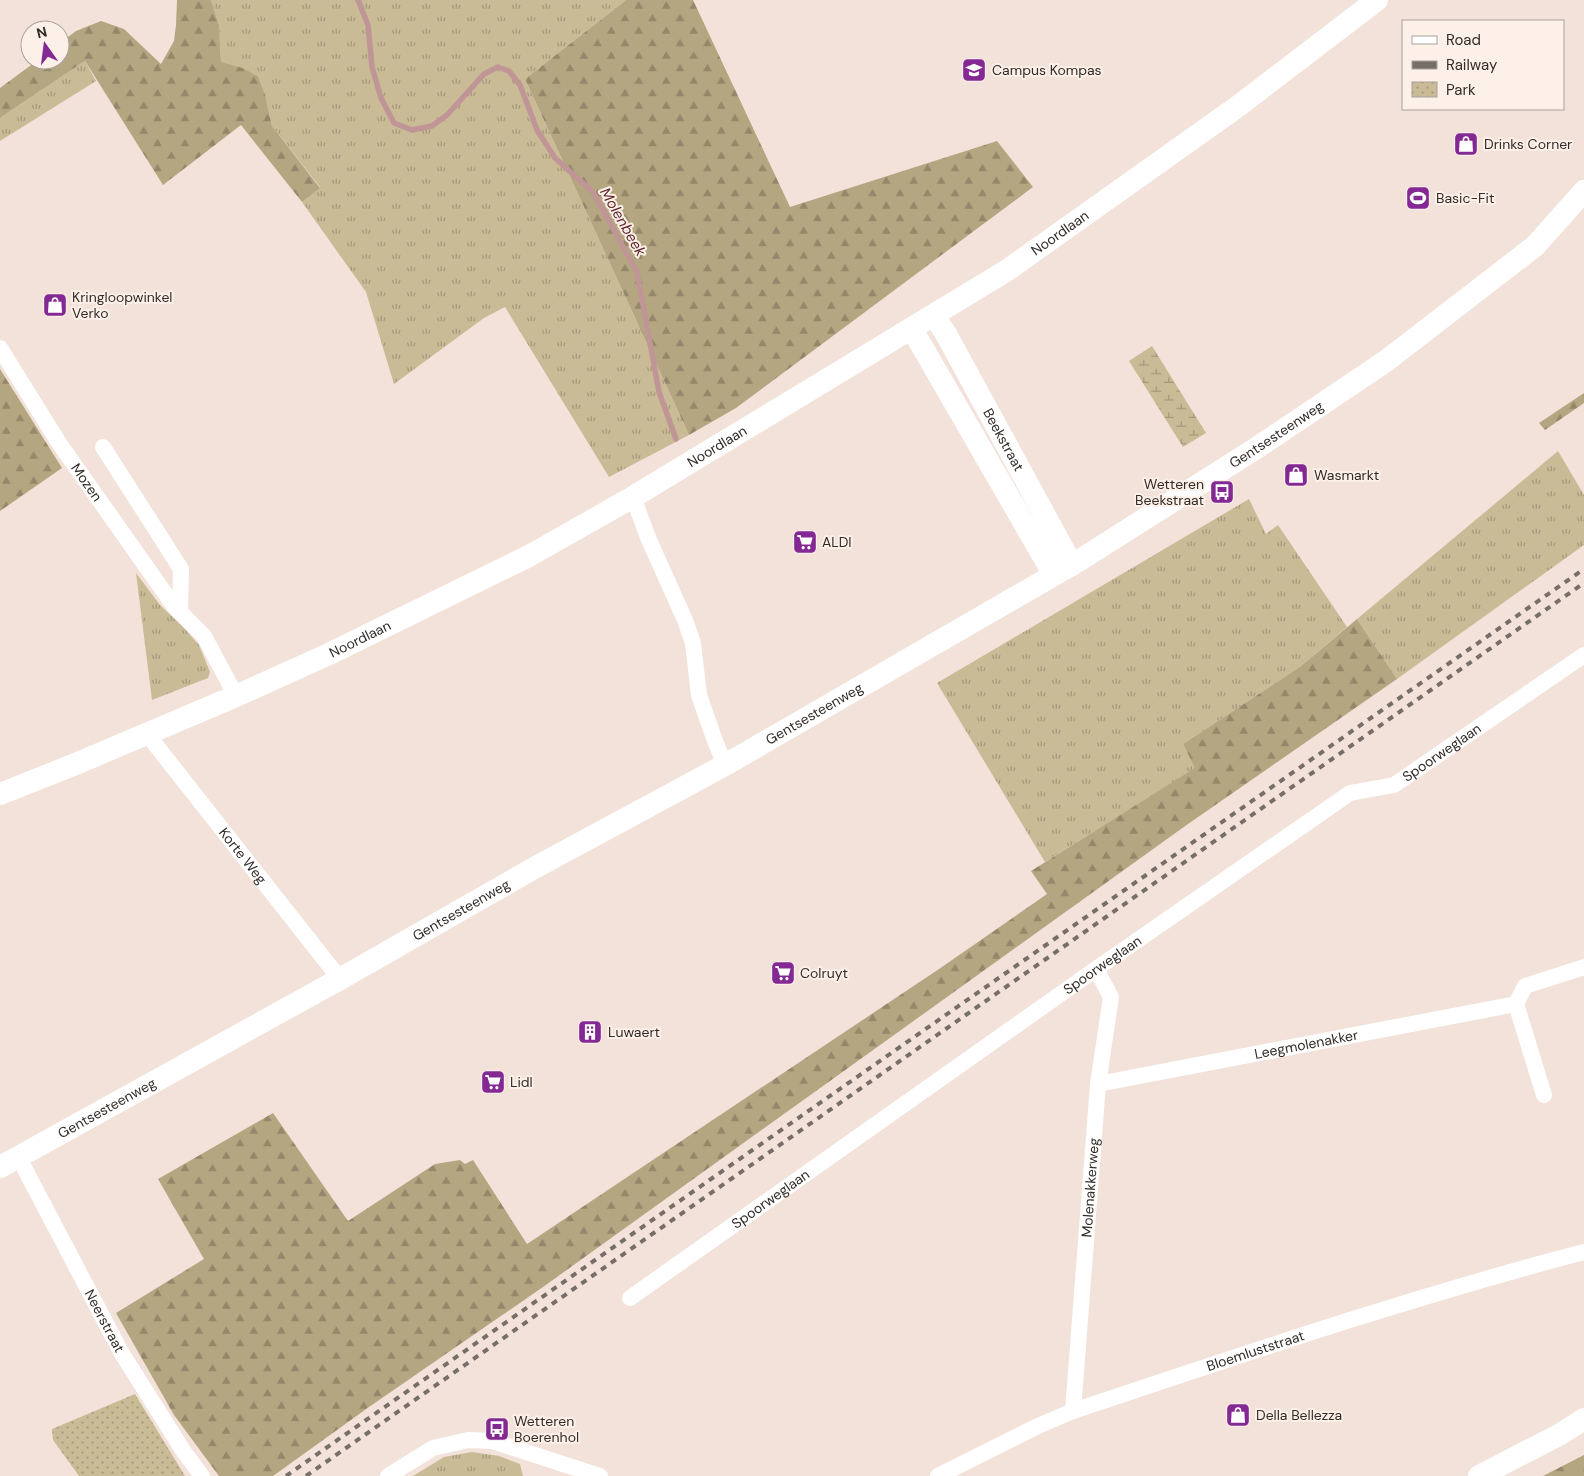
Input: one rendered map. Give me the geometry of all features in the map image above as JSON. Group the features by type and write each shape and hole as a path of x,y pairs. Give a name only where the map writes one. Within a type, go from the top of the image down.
{"street":[{"name":"Noordlaan","path":"0,794 236,696 329,654 529,556 633,497 1006,271 1237,108 1377,0"},
{"name":"Gentsesteenweg","path":"10,1162 340,979 536,867 725,764 1063,570 1258,447 1386,361 1533,248 1584,191"},
{"name":"Beekstraat","path":"934,316 951,343 1063,570"},
{"name":"Beekstraat","path":"912,329 1063,570"},
{"name":"Mozen","path":"0,348 59,443 174,606 204,636 236,696"},
{"path":"103,447 181,569 180,612"},
{"path":"633,497 693,643 699,695 725,764"},
{"name":"Spoorweglaan","path":"630,1298 1096,969 1350,793 1394,785 1584,655"},
{"name":"Korte Weg","path":"146,734 340,979"},
{"path":"1544,1095 1516,1004 1525,986 1584,967"},
{"name":"Molenakkerweg","path":"1073,1411 1098,1084 1111,997 1096,969"},
{"name":"Leegmolenakker","path":"1098,1084 1516,1004"},
{"name":"Neerstraat","path":"10,1162 121,1352 184,1452 202,1476"},
{"name":"Bloemluststraat","path":"938,1476 1038,1426 1073,1411 1345,1322 1584,1252"},
{"path":"1479,1476 1559,1435 1584,1419"},
{"path":"1559,1435 1584,1429"},
{"path":"388,1476 434,1448 463,1440 492,1441 600,1476"}],"green space":[{"path":"177,0 211,0 219,25 221,62 243,68 258,76 265,94 272,126 320,188 302,202 241,125 163,185 85,61 0,118 0,88 24,70 70,70 70,36 76,31 101,21 124,29 161,64 174,41"},
{"path":"211,0 626,0 525,79 689,435 609,477 505,307 484,318 394,384 366,292 302,202 320,187 272,126 265,94 258,76 243,68 221,63 219,25"},
{"path":"626,0 693,0 790,207 997,141 1033,187 736,408 689,435 525,79"},
{"path":"85,61 96,81 0,141 0,118"},
{"path":"1152,346 1206,433 1183,447 1129,361"},
{"path":"0,369 62,468 0,511"},
{"path":"1584,393 1584,403 1545,430 1539,423"},
{"path":"1558,451 1584,495 1584,545 1397,679 1357,619"},
{"path":"1249,499 1266,534 1278,525 1347,627 1301,666 1183,744 1196,768 1045,862 937,683"},
{"path":"136,573 160,605 199,645 210,672 208,678 152,700"},
{"path":"1357,619 1397,679 1188,824 543,1287 273,1476 219,1476 174,1415 116,1313 204,1259 158,1179 273,1113 348,1221 435,1164 460,1160 465,1164 473,1160 527,1244 939,969 1047,894 1031,871 1195,768 1183,744 1301,666"},
{"path":"135,1394 185,1476 79,1476 53,1440 52,1429"},
{"path":"472,1452 499,1456 520,1464 523,1476 413,1476 444,1457"},
{"path":"1584,1455 1584,1476 1543,1476"}],"waterway":[{"name":"Molenbeek","path":"358,0 368,25 372,67 381,98 394,123 412,130 432,126 447,115 484,74 498,67 509,71 520,85 537,130 555,158 593,192 637,272 659,392 676,439"}],"railway":[{"path":"286,1476 1584,569"},
{"path":"306,1476 1584,583"}],"place":[{"name":"Campus Kompas","path":"974,70"},
{"name":"Drinks Corner","path":"1466,144"},
{"name":"Basic-Fit","path":"1418,198"},
{"name":"Kringloopwinkel Verko","path":"55,305"},
{"name":"Wasmarkt","path":"1296,475"},
{"name":"Wetteren Beekstraat","path":"1222,492"},
{"name":"ALDI","path":"805,542"},
{"name":"Colruyt","path":"783,973"},
{"name":"Luwaert","path":"590,1032"},
{"name":"Lidl","path":"493,1082"},
{"name":"Della Bellezza","path":"1238,1415"},
{"name":"Wetteren Boerenhol","path":"497,1429"}]}
